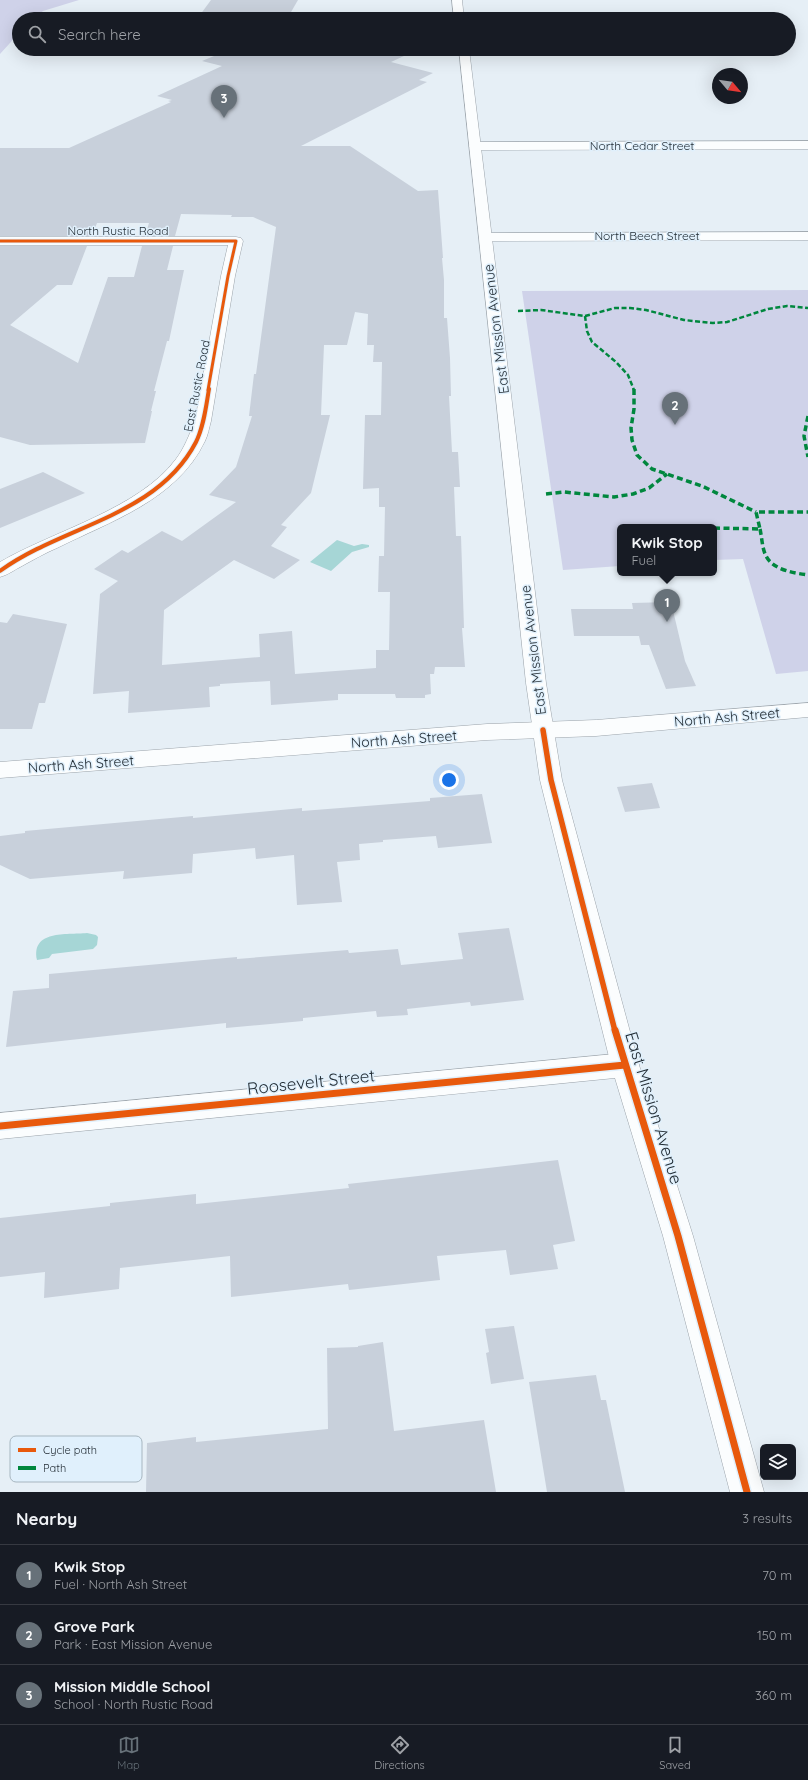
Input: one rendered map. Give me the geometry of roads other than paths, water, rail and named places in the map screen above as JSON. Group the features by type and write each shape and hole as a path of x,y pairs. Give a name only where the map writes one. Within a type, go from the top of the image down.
{"main road":[{"path":"457,0 458,12"},
{"name":"East Mission Avenue","path":"465,56 534,661 551,780 625,1065 678,1236 747,1492"},
{"name":"North Cedar Street","path":"475,146 808,145"},
{"name":"North Beech Street","path":"486,237 808,236"},
{"name":"North Rustic Road","path":"0,241 236,241"},
{"name":"East Rustic Road","path":"0,571 37,550 130,506 158,488 183,462 196,441 203,421 230,264 236,241"},
{"name":"North Ash Street","path":"0,770 487,732 596,728 808,710"},
{"name":"Roosevelt Street","path":"0,1126 625,1065"}],"place":[{"name":"Mission Middle School","path":"224,118"},
{"name":"Grove Park","path":"675,425"},
{"name":"Kwik Stop","path":"667,622"}]}
